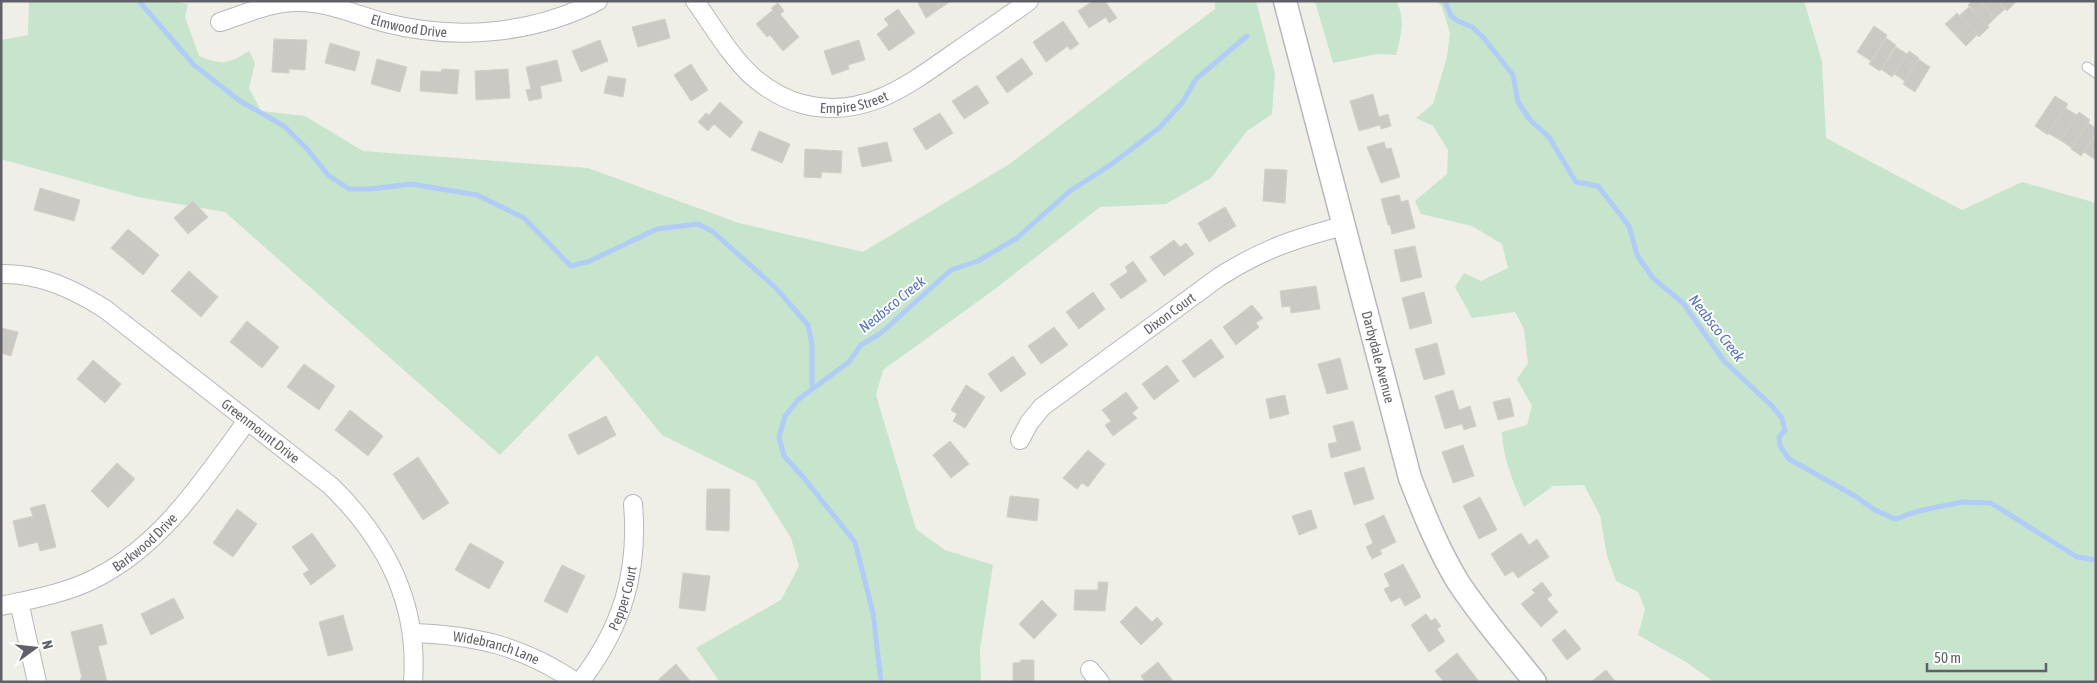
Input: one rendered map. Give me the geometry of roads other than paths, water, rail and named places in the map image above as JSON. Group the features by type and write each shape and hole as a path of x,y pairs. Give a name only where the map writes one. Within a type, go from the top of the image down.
{"street":[{"name":"Elmwood Drive","path":"220,22 284,2 305,2 320,3 346,9 384,23 415,30 447,33 481,32 529,27 559,18 598,1"},
{"name":"Empire Street","path":"695,1 731,52 752,76 773,92 792,101 813,107 835,109 869,104 910,84 1029,1"},
{"name":"Darbydale Avenue","path":"1285,1 1410,478 1436,542 1458,582 1535,682"},
{"name":"Dixon Court","path":"1020,440 1029,423 1042,407 1219,277 1245,260 1280,244 1343,226"},
{"name":"Greenmount Drive","path":"1,274 37,278 79,293 104,309 330,486 352,507 384,551 397,578 412,633 415,659 413,682"},
{"name":"Barkwood Drive","path":"1,606 66,590 94,579 121,564 146,546 168,525 247,421"},
{"name":"Pepper Court","path":"580,682 597,660 614,630 622,608 630,579 636,533 633,504"},
{"path":"19,602 37,682"},
{"name":"Widebranch Lane","path":"412,633 449,634 503,645 532,656 576,682"}],"lane":[{"path":"2087,67 2096,73"}],"waterway":[{"path":"139,1 194,65 240,101 284,126 308,150 328,175 349,189 371,189 411,184 477,195 524,218 571,266 590,261 657,229 698,224 712,231 776,288 808,325 812,344 812,388"},
{"name":"Neabsco Creek","path":"1445,1 1451,16 1472,27 1483,37 1513,75 1518,102 1530,120 1549,137 1576,182 1598,186 1629,226 1637,255 1653,278 1683,303 1724,361 1772,406 1782,418 1785,430 1779,437 1780,446 1789,459 1855,496 1875,510 1895,519 1919,511 1962,502 1991,503 2077,557 2096,560"},
{"name":"Neabsco Creek","path":"881,682 873,613 855,542 784,456 779,437 785,416 799,399 849,362 861,345 881,333 951,270 978,261 1017,238 1070,191 1112,164 1159,128 1182,103 1196,79 1247,36"}]}
